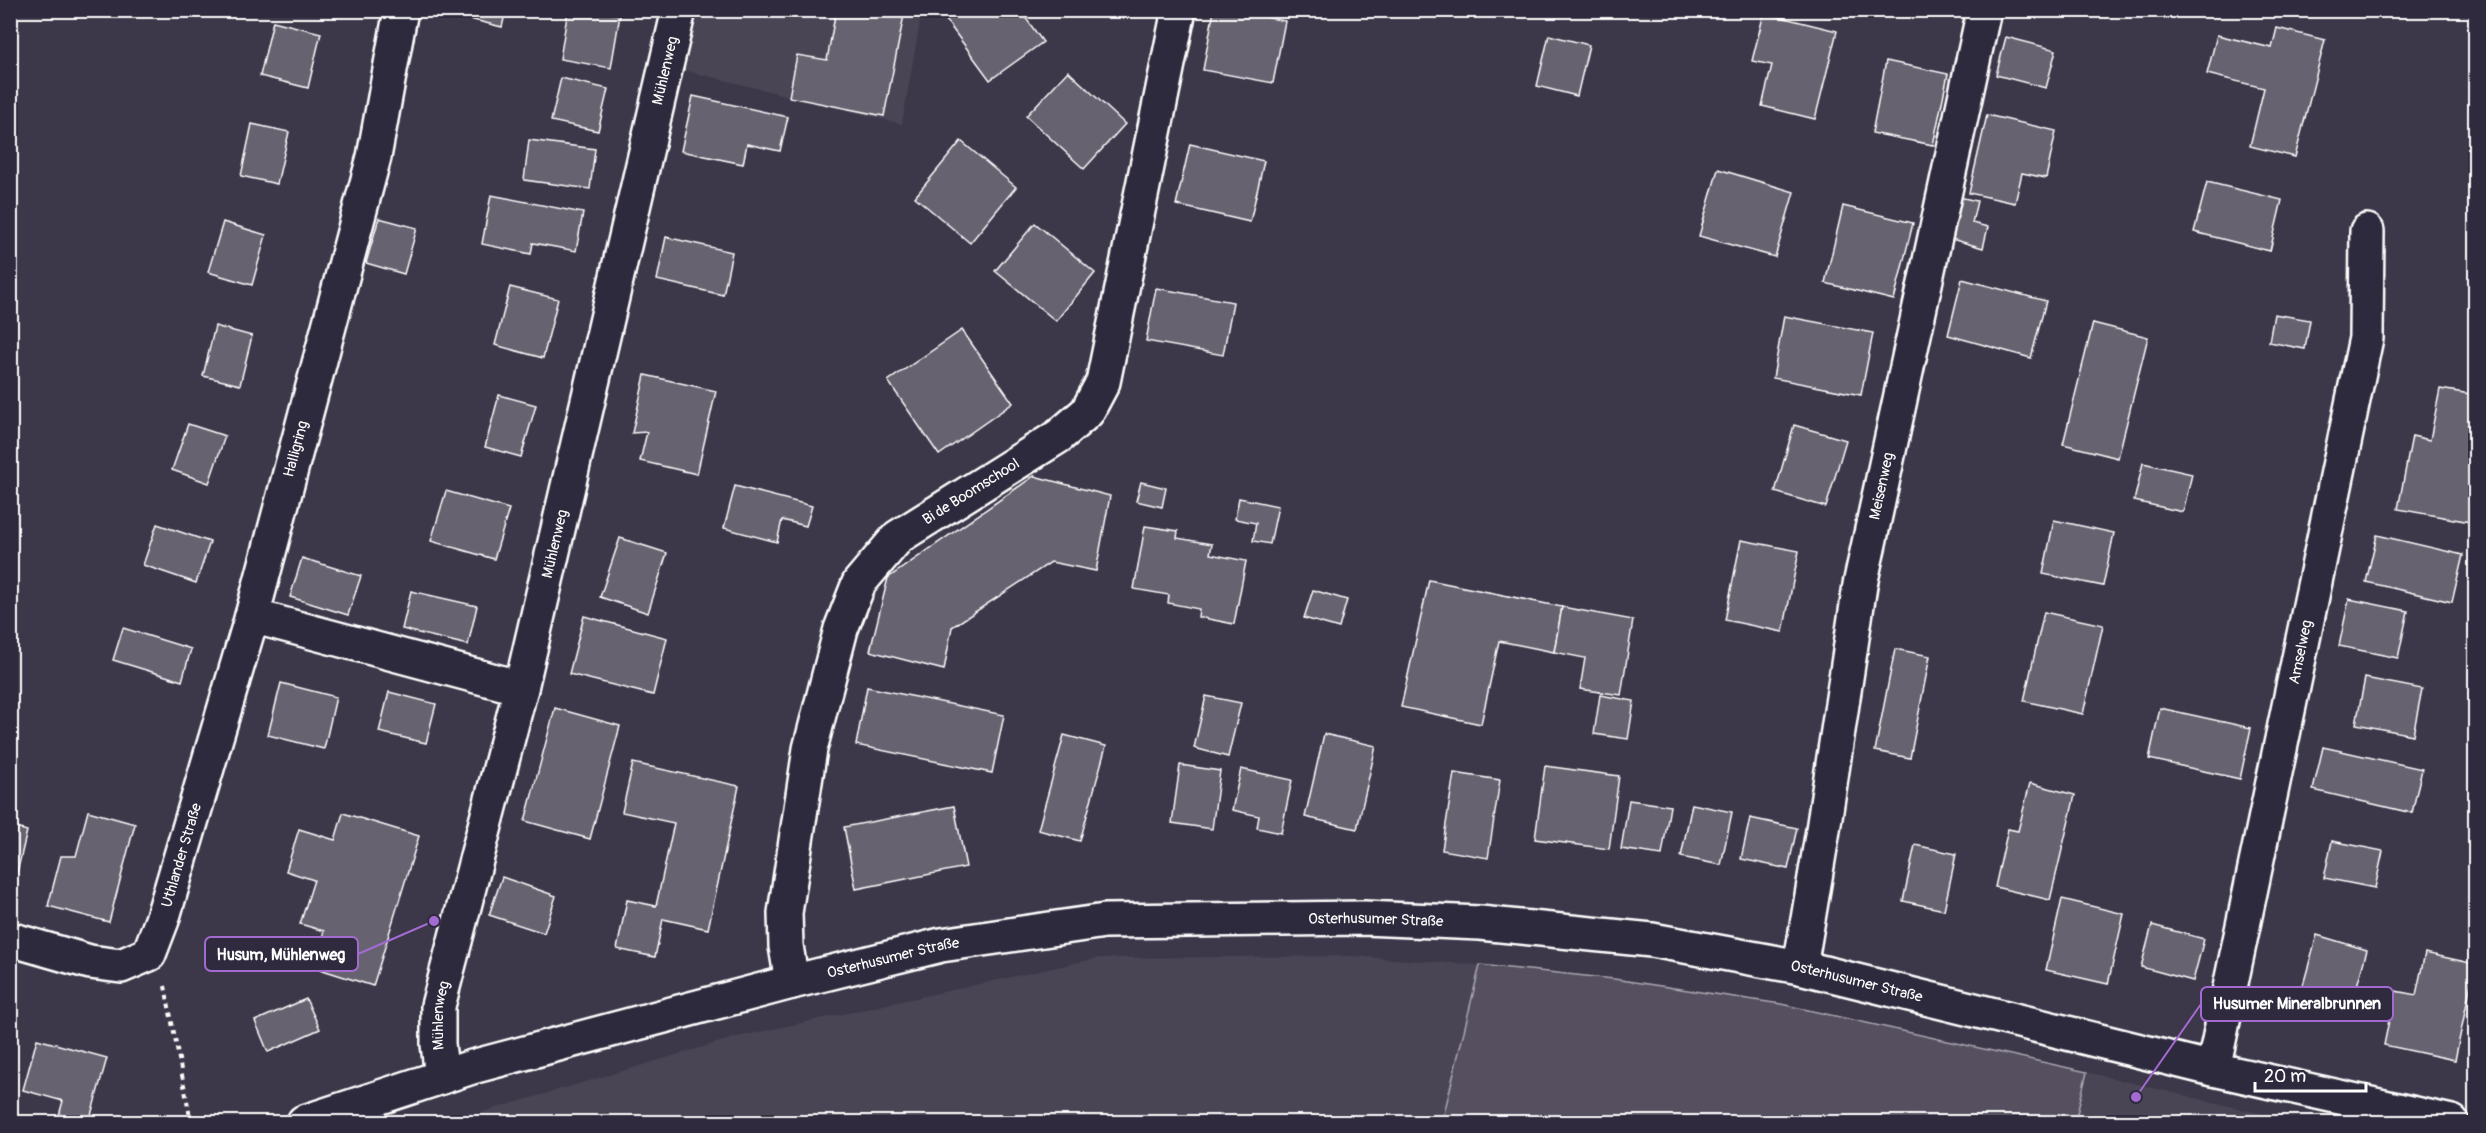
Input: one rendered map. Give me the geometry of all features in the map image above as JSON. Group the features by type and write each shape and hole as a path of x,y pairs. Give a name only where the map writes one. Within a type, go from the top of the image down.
{"street":[{"name":"Halligring","path":"252,616 374,157 400,10"},
{"name":"Mühlenweg","path":"442,1077 438,1044 438,1006 521,688 679,10"},
{"name":"Bi de Boomschool","path":"792,982 786,946 785,913 810,749 841,629 859,583 898,537 1059,436 1087,412 1103,382 1179,10"},
{"name":"Meisenweg","path":"1800,968 1860,585 1984,10"},
{"name":"Amselweg","path":"2213,1069 2366,338 2367,231"},
{"path":"252,616 521,688"},
{"name":"Uthlander Straße","path":"149,954 162,920 252,616"},
{"name":"Osterhusumer Straße","path":"304,1122 385,1108 442,1077 472,1067 941,945 1105,921 1365,918 1480,923 1652,940 1800,968 2213,1069 2452,1122"},
{"path":"10,939 90,962 111,965 121,966 149,954"}],"path":[{"path":"149,954 162,969 192,1122"}],"shaded area":[{"path":"698,11 922,11 902,124 683,70"},
{"path":"1352,956 1480,965 1442,1122 449,1122 737,1037 1098,958"},
{"path":"1480,965 1614,979 1781,1004 2087,1072 2075,1122 1442,1122"},
{"path":"2087,1072 2296,1122 2075,1122"}],"building":[{"path":"433,10 506,10 502,27"},
{"path":"568,10 593,10 620,15 611,68 560,59"},
{"path":"836,10 905,10 884,116 789,97 797,55 827,60"},
{"path":"950,10 1020,10 1043,42 990,80 943,16"},
{"path":"1214,10 1230,10 1285,21 1273,83 1203,70"},
{"path":"1764,13 1837,31 1815,119 1762,106 1772,65 1752,61"},
{"path":"273,21 321,33 308,88 260,76"},
{"path":"2277,28 2325,40 2295,157 2250,146 2264,88 2207,74 2217,35 2272,48"},
{"path":"1549,35 1589,45 1577,96 1537,86"},
{"path":"2006,37 2056,50 2046,88 1996,75"},
{"path":"1886,61 1948,74 1933,145 1872,133"},
{"path":"1068,71 1125,124 1084,169 1026,116"},
{"path":"561,78 608,89 598,131 551,121"},
{"path":"693,96 788,117 780,151 747,144 743,164 681,151"},
{"path":"1987,115 2056,131 2046,178 2022,173 2015,203 1969,193"},
{"path":"252,124 289,132 277,184 241,176"},
{"path":"529,140 595,149 590,189 524,180"},
{"path":"961,141 1016,187 970,243 915,197"},
{"path":"1190,144 1264,161 1250,222 1176,205"},
{"path":"1718,169 1794,192 1775,257 1699,236"},
{"path":"2207,182 2282,200 2270,251 2194,232"},
{"path":"491,195 583,213 576,251 533,243 531,254 482,244"},
{"path":"1959,197 1977,201 1972,223 1988,227 1983,248 1948,238"},
{"path":"1843,206 1913,223 1894,300 1825,283"},
{"path":"379,218 417,228 404,274 366,263"},
{"path":"223,222 266,235 252,285 208,272"},
{"path":"1035,223 1095,273 1056,321 995,271"},
{"path":"666,237 732,252 723,295 657,280"},
{"path":"10,277 17,278 10,309"},
{"path":"1962,279 2046,301 2031,358 1948,335"},
{"path":"510,287 558,299 543,358 495,345"},
{"path":"1156,288 1233,302 1223,355 1146,341"},
{"path":"2274,314 2310,320 2305,349 2269,342"},
{"path":"1784,316 1873,333 1861,395 1773,378"},
{"path":"2093,323 2148,337 2118,458 2063,444"},
{"path":"215,326 252,336 240,385 203,376"},
{"path":"962,330 1013,403 939,455 888,381"},
{"path":"645,375 716,391 697,474 640,461 647,432 632,433"},
{"path":"2440,389 2476,395 2476,523 2398,509 2412,436 2430,440"},
{"path":"499,395 536,405 521,457 485,447"},
{"path":"188,424 225,436 209,483 172,470"},
{"path":"1794,425 1846,440 1826,507 1775,492"},
{"path":"2143,463 2192,474 2183,512 2134,501"},
{"path":"1034,476 1110,496 1096,571 1051,562 952,627 944,670 870,651 888,578"},
{"path":"1141,482 1166,488 1162,507 1136,501"},
{"path":"735,486 812,506 806,526 782,520 777,542 724,528"},
{"path":"446,491 509,509 494,559 431,541"},
{"path":"1239,498 1278,506 1270,544 1253,541 1256,523 1235,519"},
{"path":"2054,520 2114,533 2103,586 2043,574"},
{"path":"157,524 210,542 196,583 143,565"},
{"path":"1145,526 1178,531 1177,538 1212,544 1210,554 1246,561 1234,624 1198,617 1199,609 1168,603 1169,595 1134,589"},
{"path":"2377,535 2463,555 2452,602 2366,582"},
{"path":"620,538 667,553 648,613 600,597"},
{"path":"1741,540 1799,551 1783,632 1725,620"},
{"path":"302,558 361,576 348,615 290,597"},
{"path":"1429,580 1562,607 1554,652 1499,641 1481,724 1401,707"},
{"path":"1313,590 1347,600 1339,628 1304,618"},
{"path":"411,591 477,606 468,645 402,629"},
{"path":"2349,599 2408,611 2398,658 2339,646"},
{"path":"1562,607 1633,620 1621,695 1580,689 1585,658 1554,652"},
{"path":"2044,612 2103,625 2083,714 2024,701"},
{"path":"584,616 667,638 653,695 569,674"},
{"path":"123,628 191,649 182,681 113,660"},
{"path":"1895,649 1930,656 1910,758 1875,751"},
{"path":"2365,678 2422,689 2413,735 2356,724"},
{"path":"281,683 336,697 324,749 268,735"},
{"path":"867,687 1004,715 992,773 856,745"},
{"path":"389,692 436,704 426,743 379,732"},
{"path":"1600,695 1634,701 1628,739 1594,734"},
{"path":"1206,696 1241,703 1228,757 1194,748"},
{"path":"555,708 620,726 590,839 525,821"},
{"path":"2160,708 2251,728 2240,779 2149,759"},
{"path":"1324,734 1376,746 1357,829 1305,817"},
{"path":"1064,735 1106,746 1080,841 1038,830"},
{"path":"2323,747 2422,769 2412,813 2313,790"},
{"path":"633,763 739,786 708,929 663,919 655,957 617,949 627,900 656,906 674,823 622,812"},
{"path":"1180,765 1220,771 1212,829 1172,823"},
{"path":"1545,766 1619,776 1609,849 1535,839"},
{"path":"1241,769 1292,780 1281,833 1257,828 1259,816 1232,810"},
{"path":"1454,773 1500,780 1488,858 1442,850"},
{"path":"2030,783 2075,795 2050,900 1995,887 2008,829 2018,831"},
{"path":"1629,800 1670,806 1662,855 1621,849"},
{"path":"1692,804 1732,812 1721,865 1681,857"},
{"path":"954,806 966,867 856,889 844,827"},
{"path":"88,811 135,824 109,922 48,906 61,856 76,856"},
{"path":"343,813 419,836 373,986 313,967 324,931 300,924 314,880 286,871 299,829 335,840"},
{"path":"1750,818 1797,828 1788,869 1741,859"},
{"path":"10,826 27,831 17,873 10,871"},
{"path":"2332,841 2383,851 2375,888 2324,878"},
{"path":"1915,845 1956,854 1944,910 1903,901"},
{"path":"502,877 556,896 544,933 489,915"},
{"path":"2062,899 2124,914 2108,984 2046,970"},
{"path":"2152,925 2204,939 2193,981 2141,967"},
{"path":"2317,935 2367,950 2348,1018 2298,1003"},
{"path":"2425,953 2475,964 2455,1060 2384,1045 2395,991 2416,995"},
{"path":"306,999 320,1029 268,1052 255,1021"},
{"path":"37,1039 107,1058 89,1122 57,1122 63,1101 23,1090"}],"place":[{"name":"Husum, Mühlenweg","path":"434,921"},
{"name":"Husumer Mineralbrunnen","path":"2136,1097"}]}
